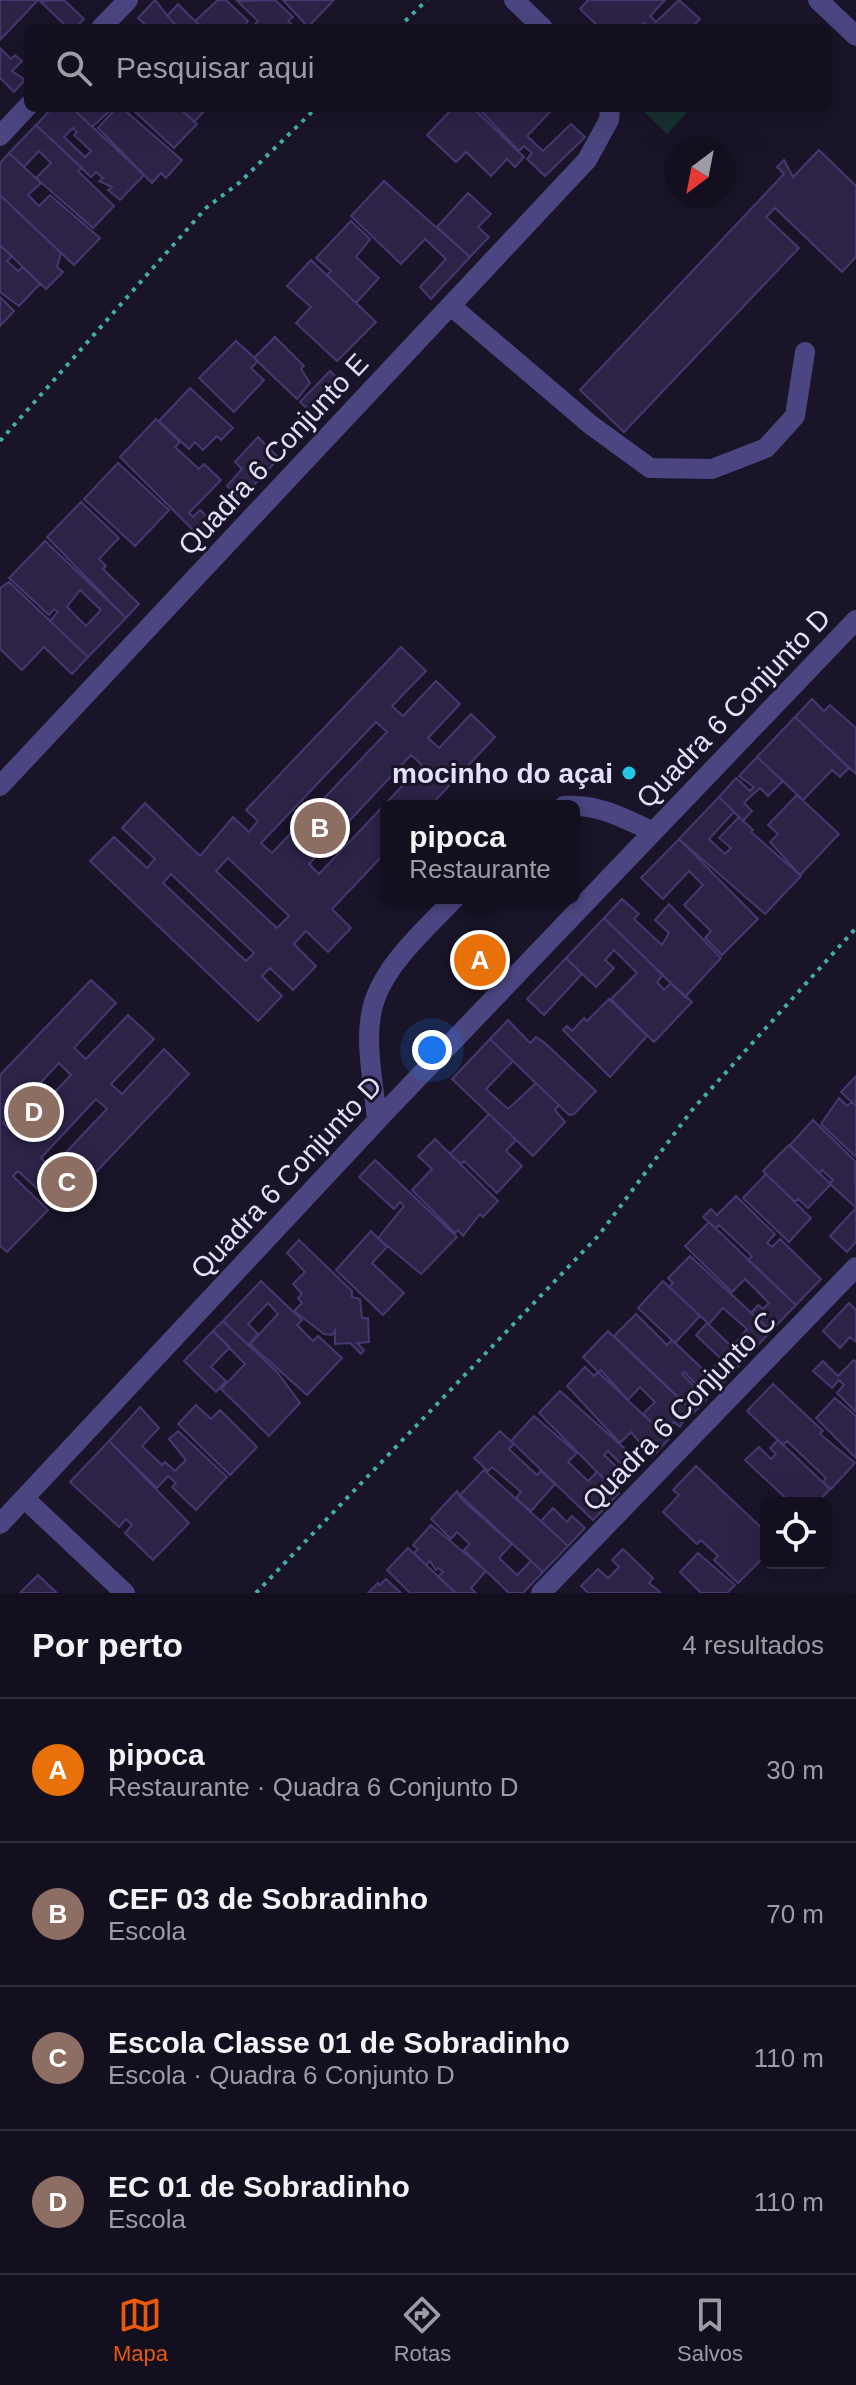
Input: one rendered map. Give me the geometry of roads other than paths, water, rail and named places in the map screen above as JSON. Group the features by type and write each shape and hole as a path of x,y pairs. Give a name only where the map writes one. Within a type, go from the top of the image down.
{"street":[{"path":"105,24 128,0"},
{"path":"514,0 539,24"},
{"path":"818,0 856,36"},
{"path":"0,136 24,110"},
{"name":"Quadra 6 Conjunto E","path":"0,786 587,160 609,120 610,112"},
{"path":"451,306 591,425 650,468 712,469 766,448 795,416 805,352"},
{"name":"Quadra 6 Conjunto D","path":"0,1524 377,1121 856,620"},
{"path":"580,807 616,814 653,832"},
{"path":"377,1121 370,1031 375,999 418,937 449,904"},
{"name":"Quadra 6 Conjunto C","path":"541,1593 856,1267"},
{"path":"24,1498 125,1593"}],"place":[{"name":"mocinho do açai","path":"629,773"},
{"name":"CEF 03 de Sobradinho","path":"320,828"},
{"name":"pipoca","path":"480,960"},
{"name":"EC 01 de Sobradinho","path":"34,1112"},
{"name":"Escola Classe 01 de Sobradinho","path":"67,1182"}]}
